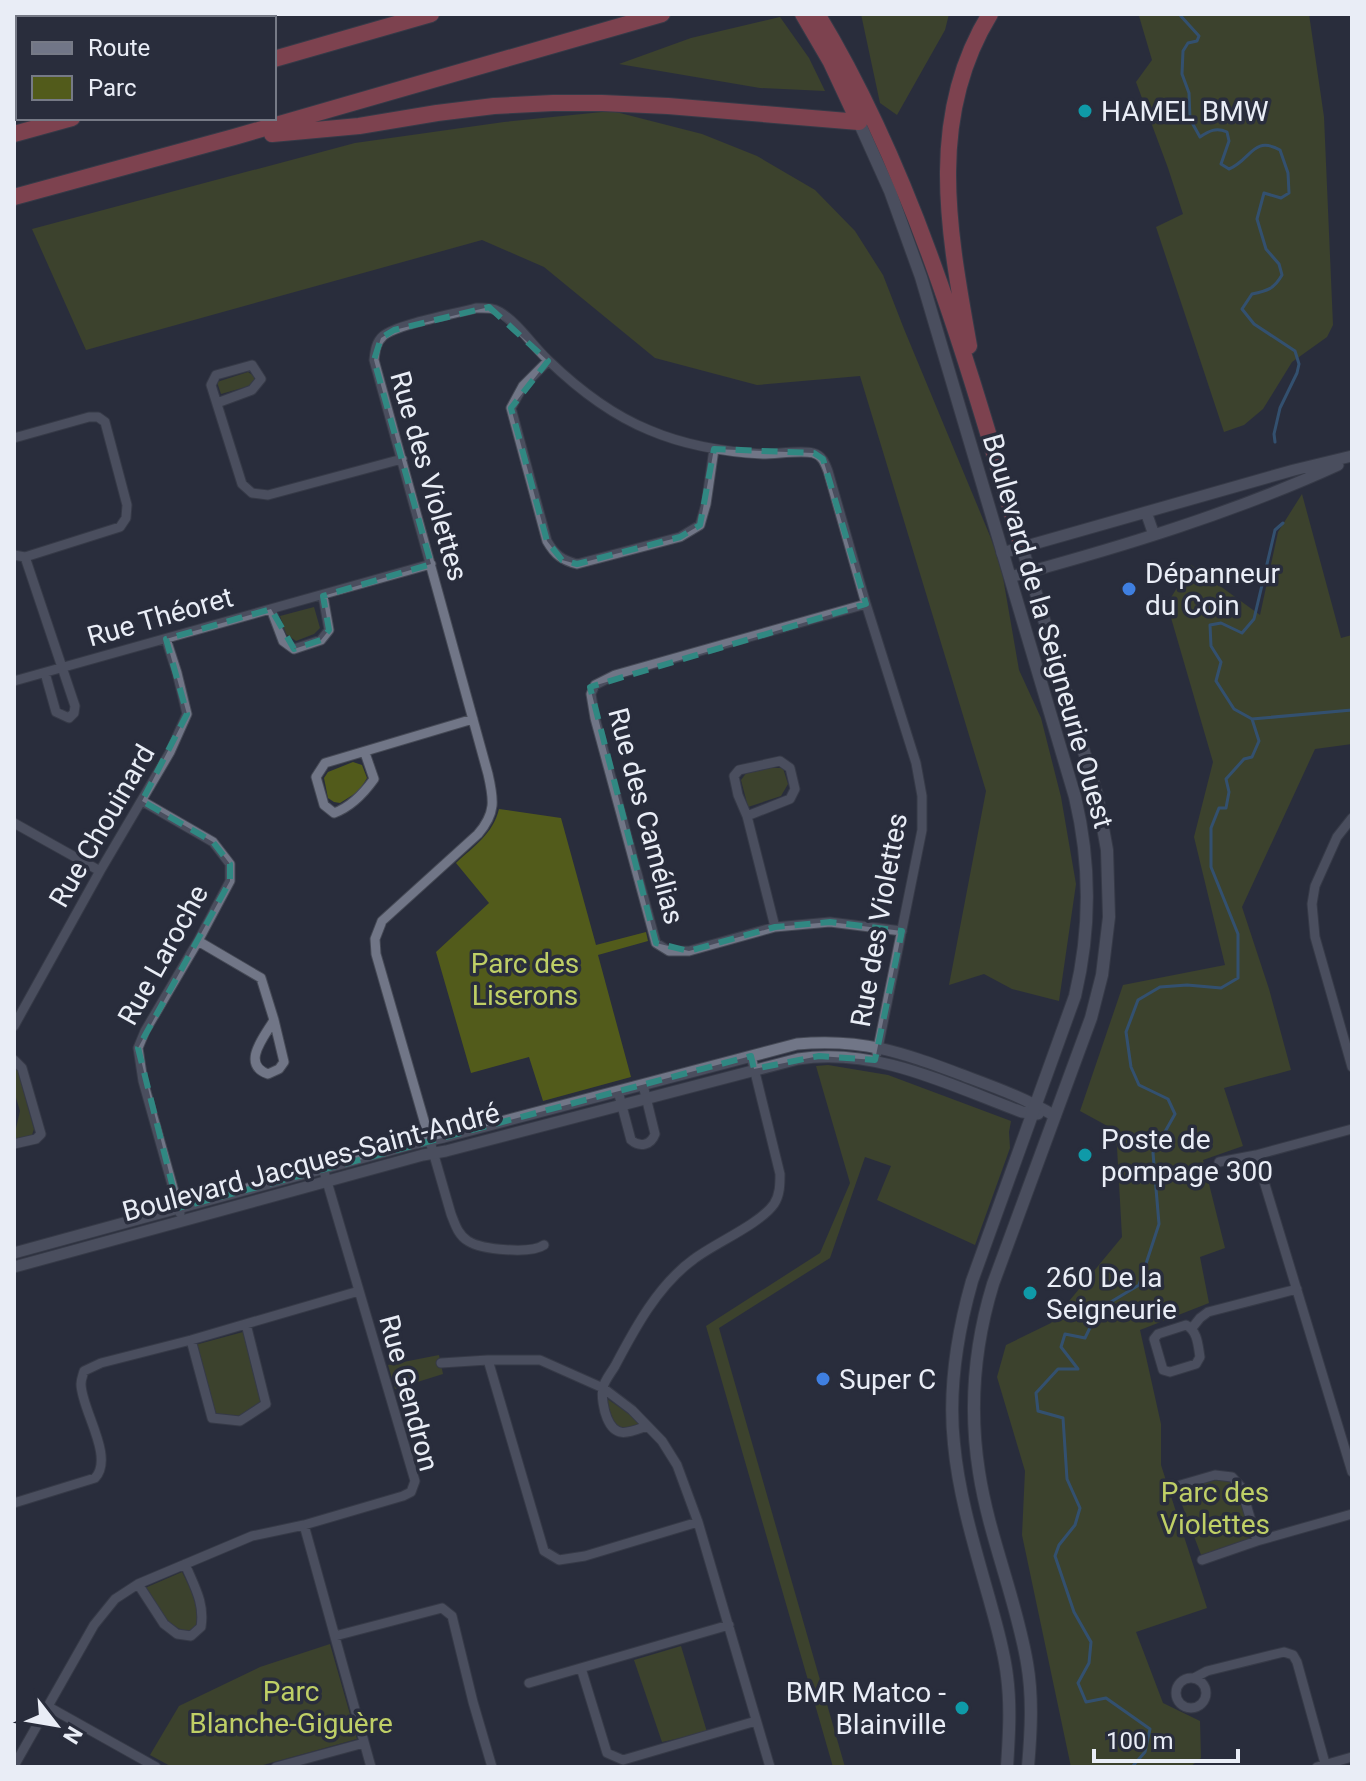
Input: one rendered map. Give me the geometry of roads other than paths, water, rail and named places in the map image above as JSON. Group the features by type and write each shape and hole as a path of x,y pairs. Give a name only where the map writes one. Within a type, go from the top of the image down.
{"highway":[{"path":"276,58 431,14"},
{"path":"14,197 662,14"},
{"path":"803,14 831,62 859,122"},
{"path":"817,14 865,103 900,181 978,399 1022,547"},
{"path":"978,399 957,274 949,210 947,156 960,77 990,14"},
{"path":"234,137 359,126 455,110 542,103 642,104 859,122"},
{"path":"14,134 65,120"}],"main road":[{"name":"Boulevard de la Seigneurie Ouest","path":"859,122 910,244 1070,779 1084,836 1088,892 1084,957 1070,1014 967,1297 952,1388 953,1433 962,1496 1007,1673 1010,1714 1007,1767"},
{"name":"Boulevard de la Seigneurie Ouest","path":"1022,547 1094,783 1104,833 1110,904 1102,975 1091,1018 995,1279 983,1319 976,1361 974,1431 984,1496 1027,1664 1031,1713 1028,1767"},
{"path":"1084,836 1104,833"},
{"path":"953,1433 974,1431"},
{"path":"981,1569 1002,1563"}],"street":[{"name":"Rue des Violettes","path":"544,1245 524,1250 478,1246 463,1238 456,1227 377,960 375,939 379,925 478,834 488,821 493,804 473,719 374,360 375,348 381,338 394,330 489,307 500,312 548,361 586,393 621,417 651,432 714,449 764,454 814,453 823,459 916,763 922,796 922,830 875,1060"},
{"path":"548,361 523,386 511,408 547,541 562,560 577,564 680,537 700,525 714,449"},
{"path":"217,403 252,390 261,379 252,365 216,375 211,385 242,484 252,493 268,495 402,459"},
{"path":"14,438 98,417 105,422 127,505 126,518 120,527 25,557 14,555"},
{"path":"1002,553 1294,470 1352,458"},
{"path":"1010,577 1154,535 1299,483 1352,458"},
{"path":"1146,512 1154,535"},
{"path":"25,557 61,668"},
{"name":"Rue Théoret","path":"14,681 431,564"},
{"name":"Rue Théoret","path":"271,609 283,641 294,649 321,640 329,630 323,596"},
{"name":"Rue des Camélias","path":"866,604 615,675 595,685 591,694 656,943 669,951 689,951 775,927 830,922 902,931"},
{"name":"Rue Chouinard","path":"15,1023 170,752 187,714 166,639"},
{"name":"Rue Théoret","path":"45,673 56,712 69,718 75,706 61,668"},
{"path":"365,753 374,779 364,793 343,810 334,813 324,805 316,777 325,763 473,719"},
{"path":"747,816 790,799 795,789 790,768 780,761 739,770 734,776 775,927"},
{"name":"Rue Laroche","path":"142,801 213,842 230,864 230,881 138,1048 143,1081 182,1221"},
{"path":"1352,818 1337,837 1315,886 1312,904 1315,937 1352,1067"},
{"path":"14,823 100,871"},
{"path":"198,941 261,978 274,1020 284,1062 279,1069 268,1074 261,1071 254,1061 274,1020"},
{"name":"Boulevard Jacques-Saint-André","path":"14,1253 323,1168 797,1044 848,1042 878,1047 1027,1099 1035,1109 1022,1112 875,1060 819,1056 786,1061 326,1181 14,1267"},
{"path":"647,1426 626,1434 617,1432 605,1413 603,1388 655,1298 693,1260 762,1216 776,1202 780,1189 780,1174 751,1056"},
{"path":"14,1060 22,1068 41,1134 36,1139 14,1144"},
{"path":"618,1091 631,1140 640,1145 648,1144 655,1130 643,1085"},
{"path":"1035,1109 1055,1116"},
{"path":"1219,1162 1352,1129"},
{"path":"1256,1155 1352,1472"},
{"name":"Rue Gendron","path":"14,1766 94,1625 115,1599 138,1584 252,1536 304,1525 411,1492 415,1481 323,1168"},
{"path":"1192,1328 1208,1312 1297,1289"},
{"path":"14,1503 95,1478 100,1473 102,1459 81,1386 84,1371 101,1363 359,1291"},
{"path":"191,1340 212,1418 240,1421 266,1404 246,1324"},
{"path":"1186,1325 1192,1328 1200,1357 1196,1364 1170,1372 1163,1370 1154,1339 1158,1334 1186,1325"},
{"path":"488,1360 544,1551 559,1560 585,1556 698,1522"},
{"path":"441,1363 540,1360 603,1388 632,1410 662,1441 677,1465 698,1522 770,1767"},
{"path":"1177,1486 1215,1475 1232,1477 1241,1487 1257,1541"},
{"path":"1202,1560 1352,1514"},
{"path":"304,1525 371,1767"},
{"path":"138,1584 164,1624 177,1634 191,1636 201,1627 203,1613 185,1564"},
{"path":"335,1636 442,1608 452,1616 492,1767"},
{"path":"529,1683 729,1625"},
{"path":"1194,1678 1207,1671 1284,1652 1293,1655 1323,1766 1352,1757"},
{"path":"581,1668 607,1753 623,1760 756,1721"},
{"path":"47,1706 156,1767"},
{"path":"276,1767 364,1743"}],"waterway":[{"path":"1179,14 1199,36 1197,41 1188,43 1183,51 1182,74 1189,93 1190,119 1200,137 1213,130 1227,132 1229,141 1221,164 1229,169 1264,145 1280,150 1288,173 1289,193 1281,198 1264,193 1257,219 1266,249 1279,264 1282,275 1270,289 1252,294 1242,309 1254,324 1295,351 1299,364 1280,408 1275,442"},
{"path":"1132,1767 1145,1752 1150,1729 1106,1698 1086,1702 1078,1683 1089,1663 1091,1642 1074,1612 1055,1556 1059,1545 1075,1525 1080,1508 1067,1479 1063,1418 1038,1411 1036,1393 1058,1369 1078,1369 1061,1347 1065,1334 1085,1338 1099,1309 1139,1285 1159,1224 1153,1153 1175,1114 1168,1099 1139,1085 1131,1067 1126,1032 1138,1000 1160,987 1187,985 1221,988 1238,978 1238,934 1211,867 1211,828 1219,808 1226,808 1229,792 1226,779 1244,759 1252,757 1259,741 1252,719 1234,709 1216,681 1221,662 1211,646 1210,625 1221,623 1242,633 1254,619 1275,530 1283,523"},
{"path":"1252,719 1352,710"}],"place":[{"name":"HAMEL BMW","path":"1085,111"},
{"name":"Dépanneur du Coin","path":"1129,589"},
{"name":"Poste de pompage 300","path":"1085,1155"},
{"name":"260 De la Seigneurie","path":"1030,1293"},
{"name":"Super C","path":"823,1379"},
{"name":"BMR Matco - Blainville","path":"962,1708"}],"park label":[{"name":"Parc des Liserons","path":"525,979"},
{"name":"Parc des Violettes","path":"1215,1508"},
{"name":"Parc Blanche-Giguère","path":"291,1707"}]}
